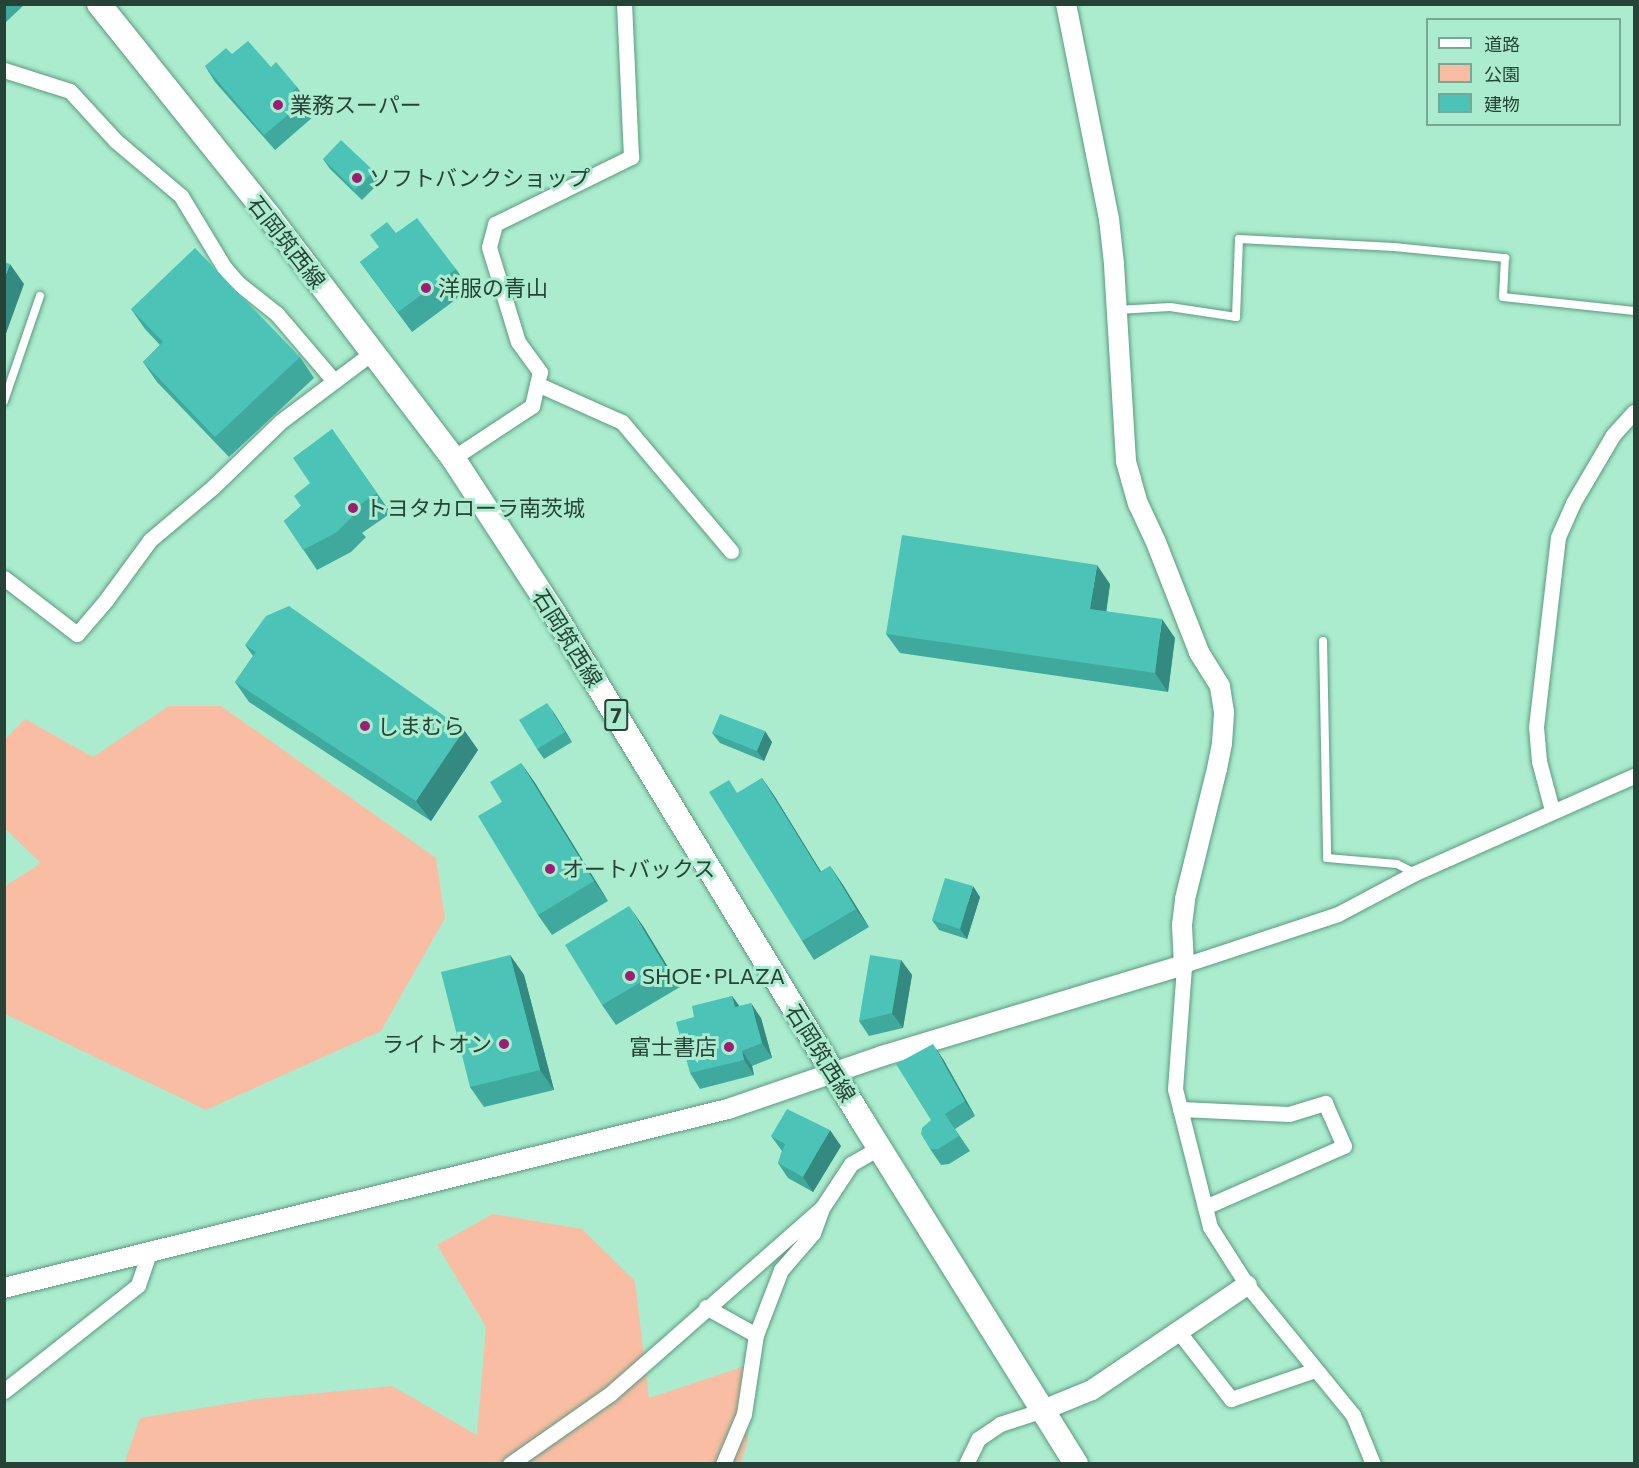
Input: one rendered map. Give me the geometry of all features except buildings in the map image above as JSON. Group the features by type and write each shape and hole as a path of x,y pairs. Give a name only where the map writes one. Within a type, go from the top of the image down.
{"main road":[{"name":"石岡筑西線","path":"99,4 271,219 453,458 552,610 879,1148 1076,1464"}],"street":[{"path":"453,458 532,406 540,372 518,342 489,247 495,224 631,157 624,4"},
{"path":"1066,4 1109,219 1126,461 1138,504 1155,540 1199,652 1220,686 1224,712 1217,769 1185,899 1182,925 1184,965 1175,1089 1210,1227 1246,1285 1353,1415 1373,1464"},
{"path":"4,70 69,91 116,141 181,196 224,267 238,283 277,314 334,381"},
{"path":"4,578 77,634 106,600 150,540 213,487 280,422 373,352"},
{"path":"537,384 622,422 731,551"},
{"path":"1552,810 1539,761 1536,727 1558,537 1573,503 1613,435 1635,412"},
{"path":"4,1288 729,1109 833,1073 1074,996 1184,965 1338,914 1415,873 1552,810 1633,779"},
{"path":"1180,1109 1289,1114 1325,1103 1344,1146 1205,1207"},
{"path":"723,1464 744,1414 756,1335 781,1270 813,1233 822,1208 851,1164 879,1148"},
{"path":"510,1464 610,1394 706,1307 822,1208"},
{"path":"4,1391 138,1285 150,1251"},
{"path":"966,1464 978,1439 1000,1424 1092,1390 1246,1285"},
{"path":"706,1307 756,1335"},
{"path":"1182,1336 1231,1399 1315,1370"}],"lane":[{"path":"1116,310 1170,307 1236,317 1239,239 1394,247 1504,258 1503,297 1635,311"},
{"path":"4,401 40,296"},
{"path":"1323,641 1327,858 1397,864 1415,873"}],"green space":[{"path":"169,706 221,706 436,858 445,918 381,1031 206,1110 5,1014 5,886 41,863 5,829 5,739 25,719 93,757"},
{"path":"493,1214 582,1229 635,1281 649,1398 745,1366 748,1440 741,1463 124,1464 140,1418 258,1399 392,1386 477,1435 486,1327 437,1245"}],"place":[{"name":"業務スーパー","path":"278,105"},
{"name":"ソフトバンクショップ","path":"357,178"},
{"name":"洋服の青山","path":"426,288"},
{"name":"トヨタカローラ南茨城","path":"353,508"},
{"name":"しまむら","path":"365,726"},
{"name":"オートバックス","path":"550,869"},
{"name":"SHOE･PLAZA","path":"630,976"},
{"name":"ライトオン","path":"504,1044"},
{"name":"富士書店","path":"729,1047"}]}
